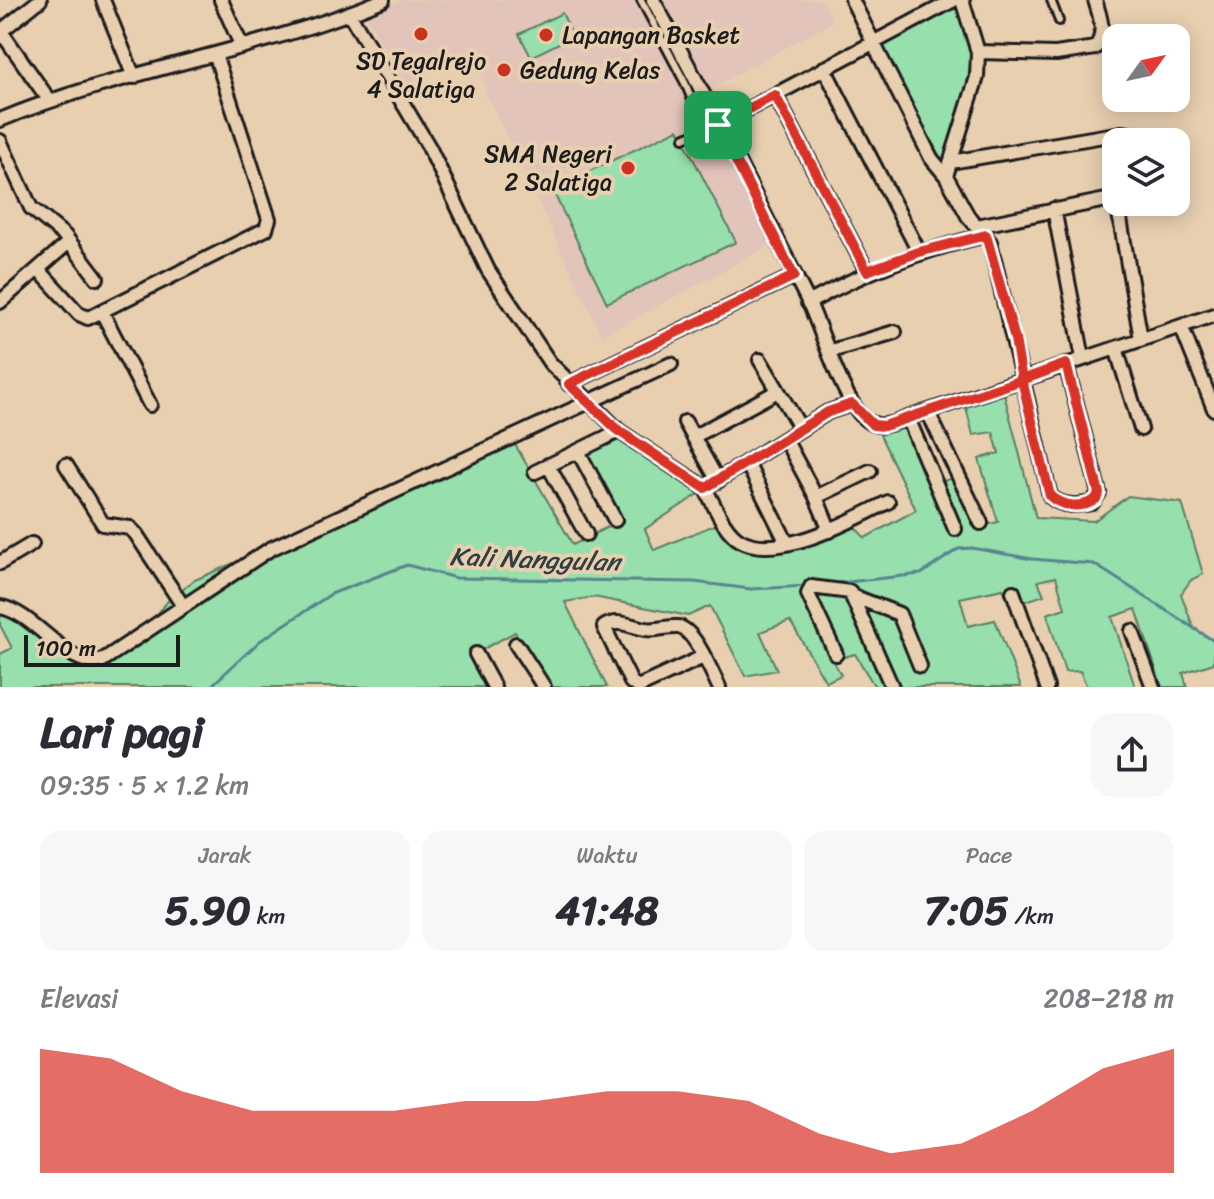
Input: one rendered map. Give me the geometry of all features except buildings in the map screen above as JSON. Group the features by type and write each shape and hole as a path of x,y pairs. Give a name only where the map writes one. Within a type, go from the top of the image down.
{"street":[{"path":"40,0 0,31 49,100"},
{"path":"103,0 134,77"},
{"path":"221,0 242,47"},
{"path":"0,120 49,100 216,57 383,0"},
{"path":"653,0 808,303 852,404 873,425 884,426 928,412 1214,315"},
{"path":"852,0 931,158 981,230 1015,339 1050,496 1057,502 1075,506 1092,503 1099,493 1066,364"},
{"path":"718,125 954,0"},
{"path":"946,176 968,114 978,52 962,0"},
{"path":"978,52 1056,54 1095,48 1102,40 1103,27 1095,0"},
{"path":"349,13 429,147 488,270 550,363 619,431 705,488 731,533 740,541 755,545 787,543 830,531 888,502"},
{"path":"38,269 83,317 102,312 264,231 270,222 216,57"},
{"path":"824,68 919,252"},
{"path":"775,95 867,271"},
{"path":"951,162 1102,136"},
{"path":"0,141 31,208 69,242 97,278"},
{"path":"808,303 867,271 981,230 1054,209 1102,201"},
{"path":"1054,209 1083,358"},
{"path":"1119,216 1141,339"},
{"path":"0,302 69,242"},
{"path":"569,384 794,276"},
{"path":"102,312 150,405"},
{"path":"1181,326 1214,409"},
{"path":"831,351 895,332"},
{"path":"1116,348 1141,429"},
{"path":"760,360 801,429"},
{"path":"0,607 27,618 78,658 95,663 119,651 270,549 671,364"},
{"path":"693,437 778,391"},
{"path":"705,488 828,412 852,404"},
{"path":"928,412 981,523"},
{"path":"908,418 955,529"},
{"path":"685,422 718,481"},
{"path":"535,472 619,431"},
{"path":"785,439 830,531"},
{"path":"578,451 615,520"},
{"path":"747,463 787,543"},
{"path":"66,465 103,524 130,528 136,534 183,606"},
{"path":"548,465 586,534"},
{"path":"816,497 870,471"},
{"path":"0,563 32,544"},
{"path":"836,654 809,590 846,589 855,597 899,614 920,666"},
{"path":"1013,592 1047,687"},
{"path":"855,597 892,687"},
{"path":"703,657 667,682 633,685 604,627 614,622 649,630 680,626 687,630 703,657 719,687"},
{"path":"1132,631 1153,687"},
{"path":"516,644 544,687"},
{"path":"476,654 494,687"}],"lane":[{"path":"641,0 685,83 704,129"},
{"path":"1051,0 1059,21"},
{"path":"1095,48 1102,46"},
{"path":"684,138 704,129 712,112"}],"shaded area":[{"name":"SMA Negeri 2 Salatiga","path":"402,0 646,0 773,244 602,336 485,91 473,49 407,86 367,18"},
{"path":"664,0 823,0 833,22 711,88"}],"green space":[{"path":"958,4 972,54 964,103 945,167 882,44"},
{"name":"Lapangan Basket","path":"562,13 573,36 531,57 519,34"},
{"path":"678,129 736,242 607,303 552,189"},
{"path":"1003,390 1036,518 1094,521 1128,496 1182,503 1203,574 1191,580 1181,594 1194,629 1214,641 1214,663 1183,673 1187,687 1162,687 1136,609 1112,617 1135,687 1087,687 1080,671 1065,672 1047,614 1065,608 1056,577 1038,581 1044,595 1012,606 1003,589 960,598 968,626 995,620 1021,687 875,687 855,654 833,660 841,675 826,682 790,621 760,632 777,670 745,676 710,606 688,616 594,597 565,602 607,687 551,687 515,632 474,654 492,687 0,687 0,654 12,648 0,625 0,610 91,659 128,650 172,596 195,580 513,441 573,545 623,519 585,449 617,432 705,490 645,529 654,550 719,523 732,543 751,551 766,552 797,546 853,525 865,538 916,510 880,435 908,424 936,484 957,476 982,526 998,522 979,459 999,453 993,432 973,435 965,403"}],"waterway":[{"path":"830,584 921,574 958,549 972,548 1032,559 1094,564 1214,641"},
{"name":"Kali Nanggulan","path":"210,687 260,641 331,594 407,565 456,578 694,582 751,589 807,586"}],"place":[{"name":"SD Tegalrejo 4 Salatiga","path":"421,34"},
{"name":"Lapangan Basket","path":"546,35"},
{"name":"Gedung Kelas","path":"504,70"},
{"name":"SMA Negeri 2 Salatiga","path":"628,168"}],"route":[{"path":"718,125 775,95 867,271 919,252 986,235 1015,339 1022,380 1066,364 1099,493 1092,503 1075,506 1057,502 1050,496 1022,380 884,426 873,425 864,419 852,404 828,412 705,488 619,431 569,384 794,276 718,125"}]}
